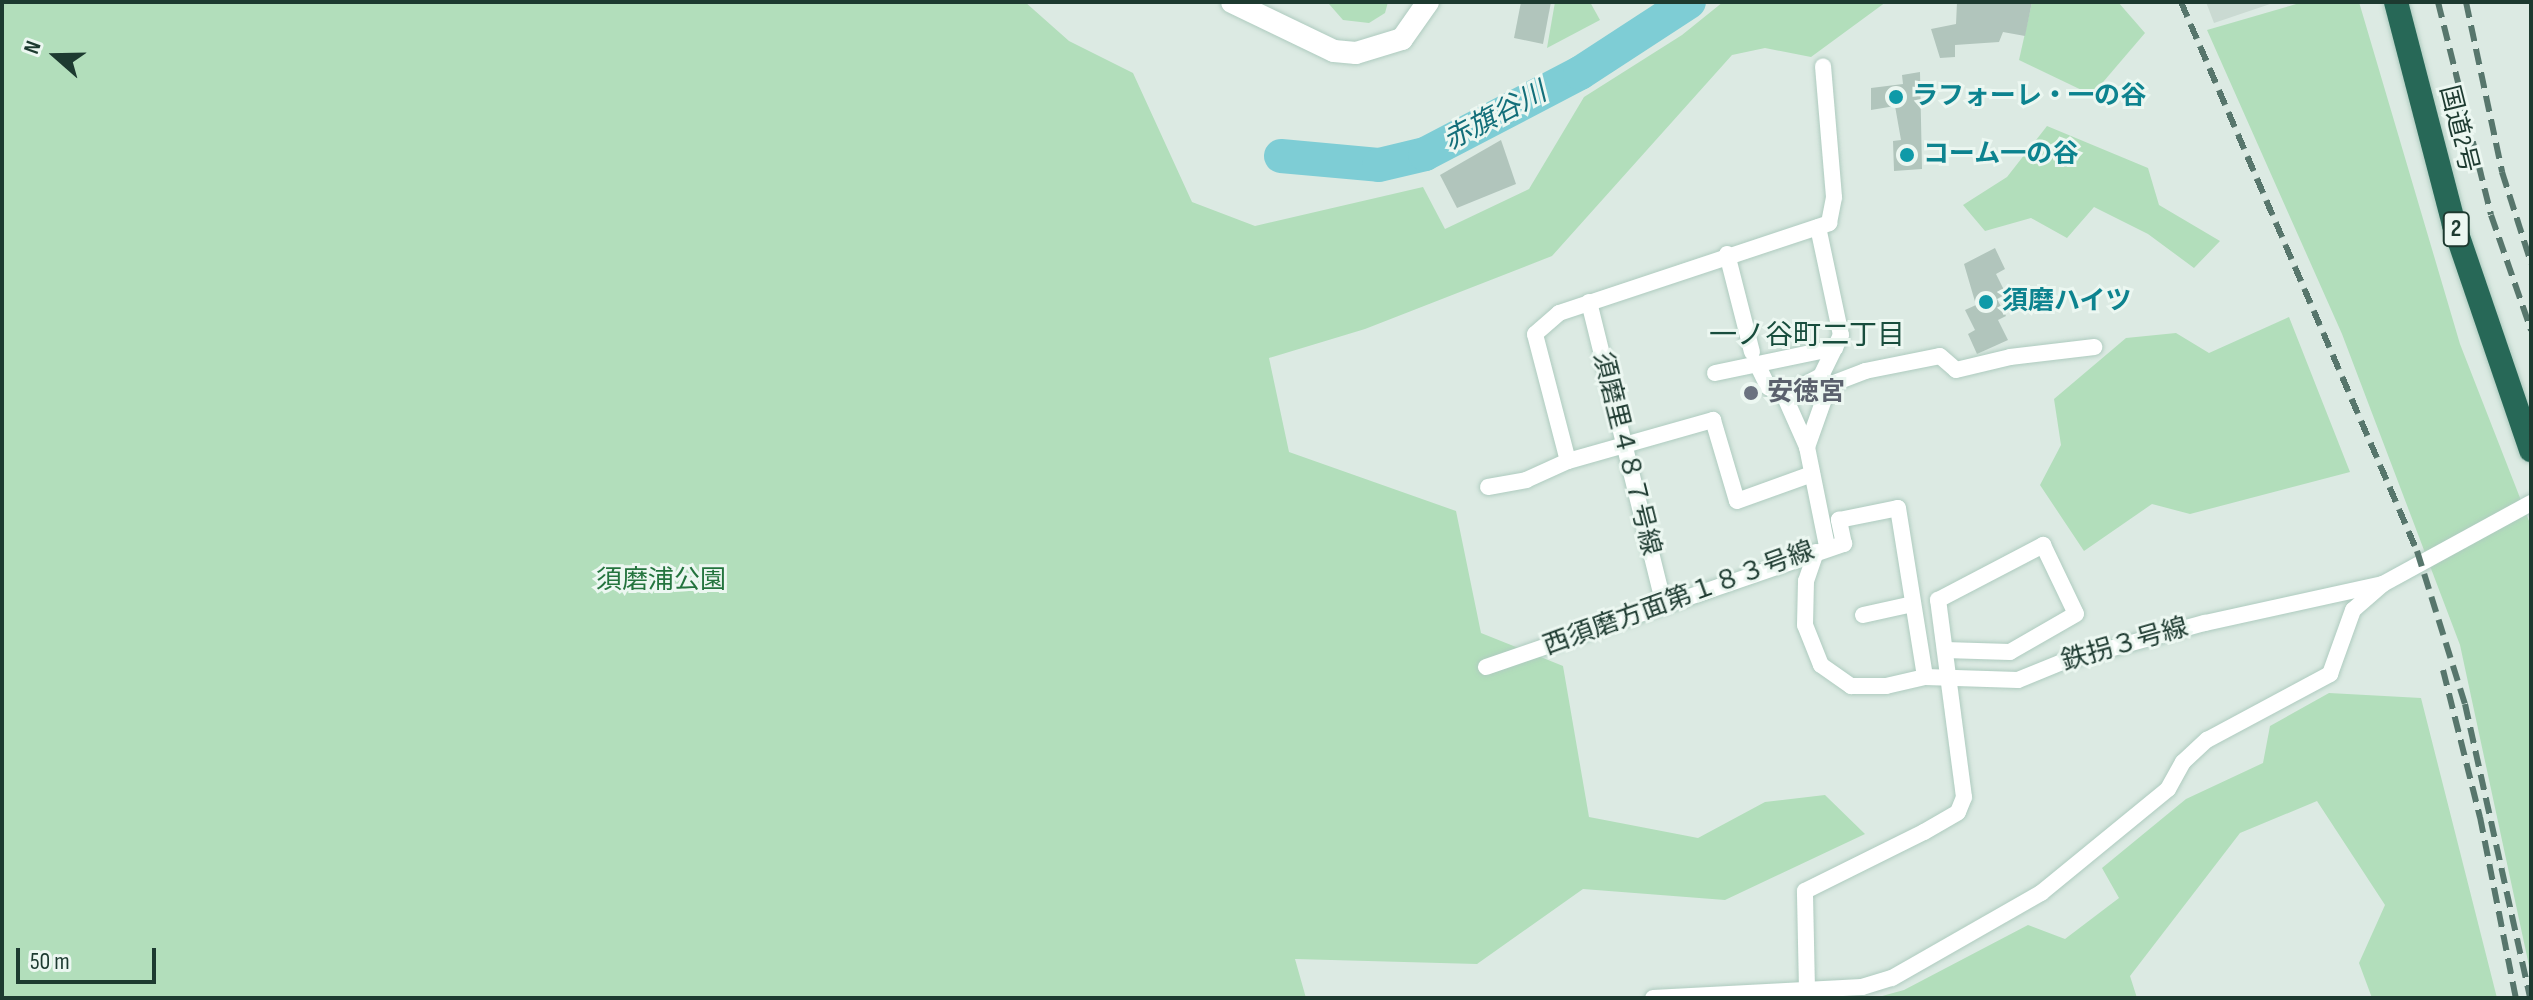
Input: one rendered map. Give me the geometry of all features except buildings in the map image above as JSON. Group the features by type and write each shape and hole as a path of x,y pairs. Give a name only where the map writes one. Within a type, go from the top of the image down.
{"highway":[{"name":"国道2号","path":"2396,2 2454,225 2531,450"}],"street":[{"path":"1232,2 1334,51 1356,53 1402,39 1428,2"},
{"path":"1568,461 1535,334 1559,313 1727,254 1829,223 1834,197 1823,66"},
{"path":"1807,447 1841,335 1818,227"},
{"path":"1727,254 1754,358"},
{"name":"須磨里４８７号線","path":"1589,302 1621,446 1664,606"},
{"path":"1784,395 1865,371 1940,356 1956,370 1990,366 2010,357 2094,347"},
{"path":"1715,373 1754,358 1835,348"},
{"name":"西須磨方面第１８３号線","path":"1486,667 1822,549 1807,447 1784,395 1768,387 1754,358"},
{"path":"1488,487 1526,480 1568,461 1713,420 1737,501 1812,474"},
{"name":"鉄拐３号線","path":"1822,549 1806,581 1805,625 1821,665 1851,686 1886,686 1925,677 2018,680 2062,662 2205,623 2383,584 2531,503"},
{"path":"1822,549 1844,544 1839,520 1898,508 1925,677"},
{"path":"1807,990 1805,891 1958,812 1964,797 1938,600 2043,545 2076,614 2010,652 1945,650"},
{"path":"1653,998 1862,987 1892,978 2041,893 2168,789 2183,762 2207,740 2330,674 2353,610 2383,584"},
{"path":"1863,615 1913,604"}],"shaded area":[{"path":"2206,2 2276,2 2214,23"}],"green space":[{"name":"須磨浦公園","path":"2,2 1025,2 1069,41 1133,73 1192,202 1255,226 1423,187 1445,229 1529,189 1584,97 1682,35 1723,2 1886,2 1811,57 1765,48 1732,55 1552,256 1365,329 1269,358 1289,452 1456,511 1481,633 1563,666 1589,817 1698,838 1765,802 1825,795 1865,834 1725,900 1583,889 1477,964 1295,959 1306,998 2,998"},
{"path":"1388,2 1385,13 1369,23 1343,20 1329,4"},
{"path":"1555,2 1590,2 1600,20 1547,48"},
{"path":"2032,2 2118,2 2145,33 2092,95 2019,60"},
{"path":"2303,2 2359,2 2460,344 2531,526 2531,975 2460,645 2342,334 2207,30"},
{"path":"2047,126 2148,168 2159,205 2220,241 2194,268 2148,234 2094,207 2067,238 2031,218 1985,231 1963,205 2007,177"},
{"path":"2289,317 2350,472 2190,514 2152,504 2084,551 2040,485 2061,445 2054,399 2126,338 2176,333 2209,353"},
{"path":"2329,693 2421,698 2497,998 2372,998 2359,963 2385,905 2317,801 2240,833 2130,976 2137,998 1875,998 1904,990 2028,925 2065,939 2119,898 2102,868 2186,799 2263,763 2270,726"}],"waterway":[{"name":"赤旗谷川","path":"1281,156 1379,165 1425,154 1580,73 1689,2"}],"railway":[{"path":"2181,2 2417,551 2465,704 2530,998"},
{"path":"2438,2 2491,215 2531,330"},
{"path":"2466,2 2502,172 2531,263"},
{"path":"2443,670 2480,817 2516,998"}],"place":[{"name":"ラフォーレ・一の谷","path":"1896,97"},
{"name":"コーム一の谷","path":"1907,155"},
{"name":"須磨ハイツ","path":"1986,302"},
{"name":"安徳宮","path":"1751,393"}],"district":[{"name":"一ノ谷町二丁目","path":"1807,336"}]}
